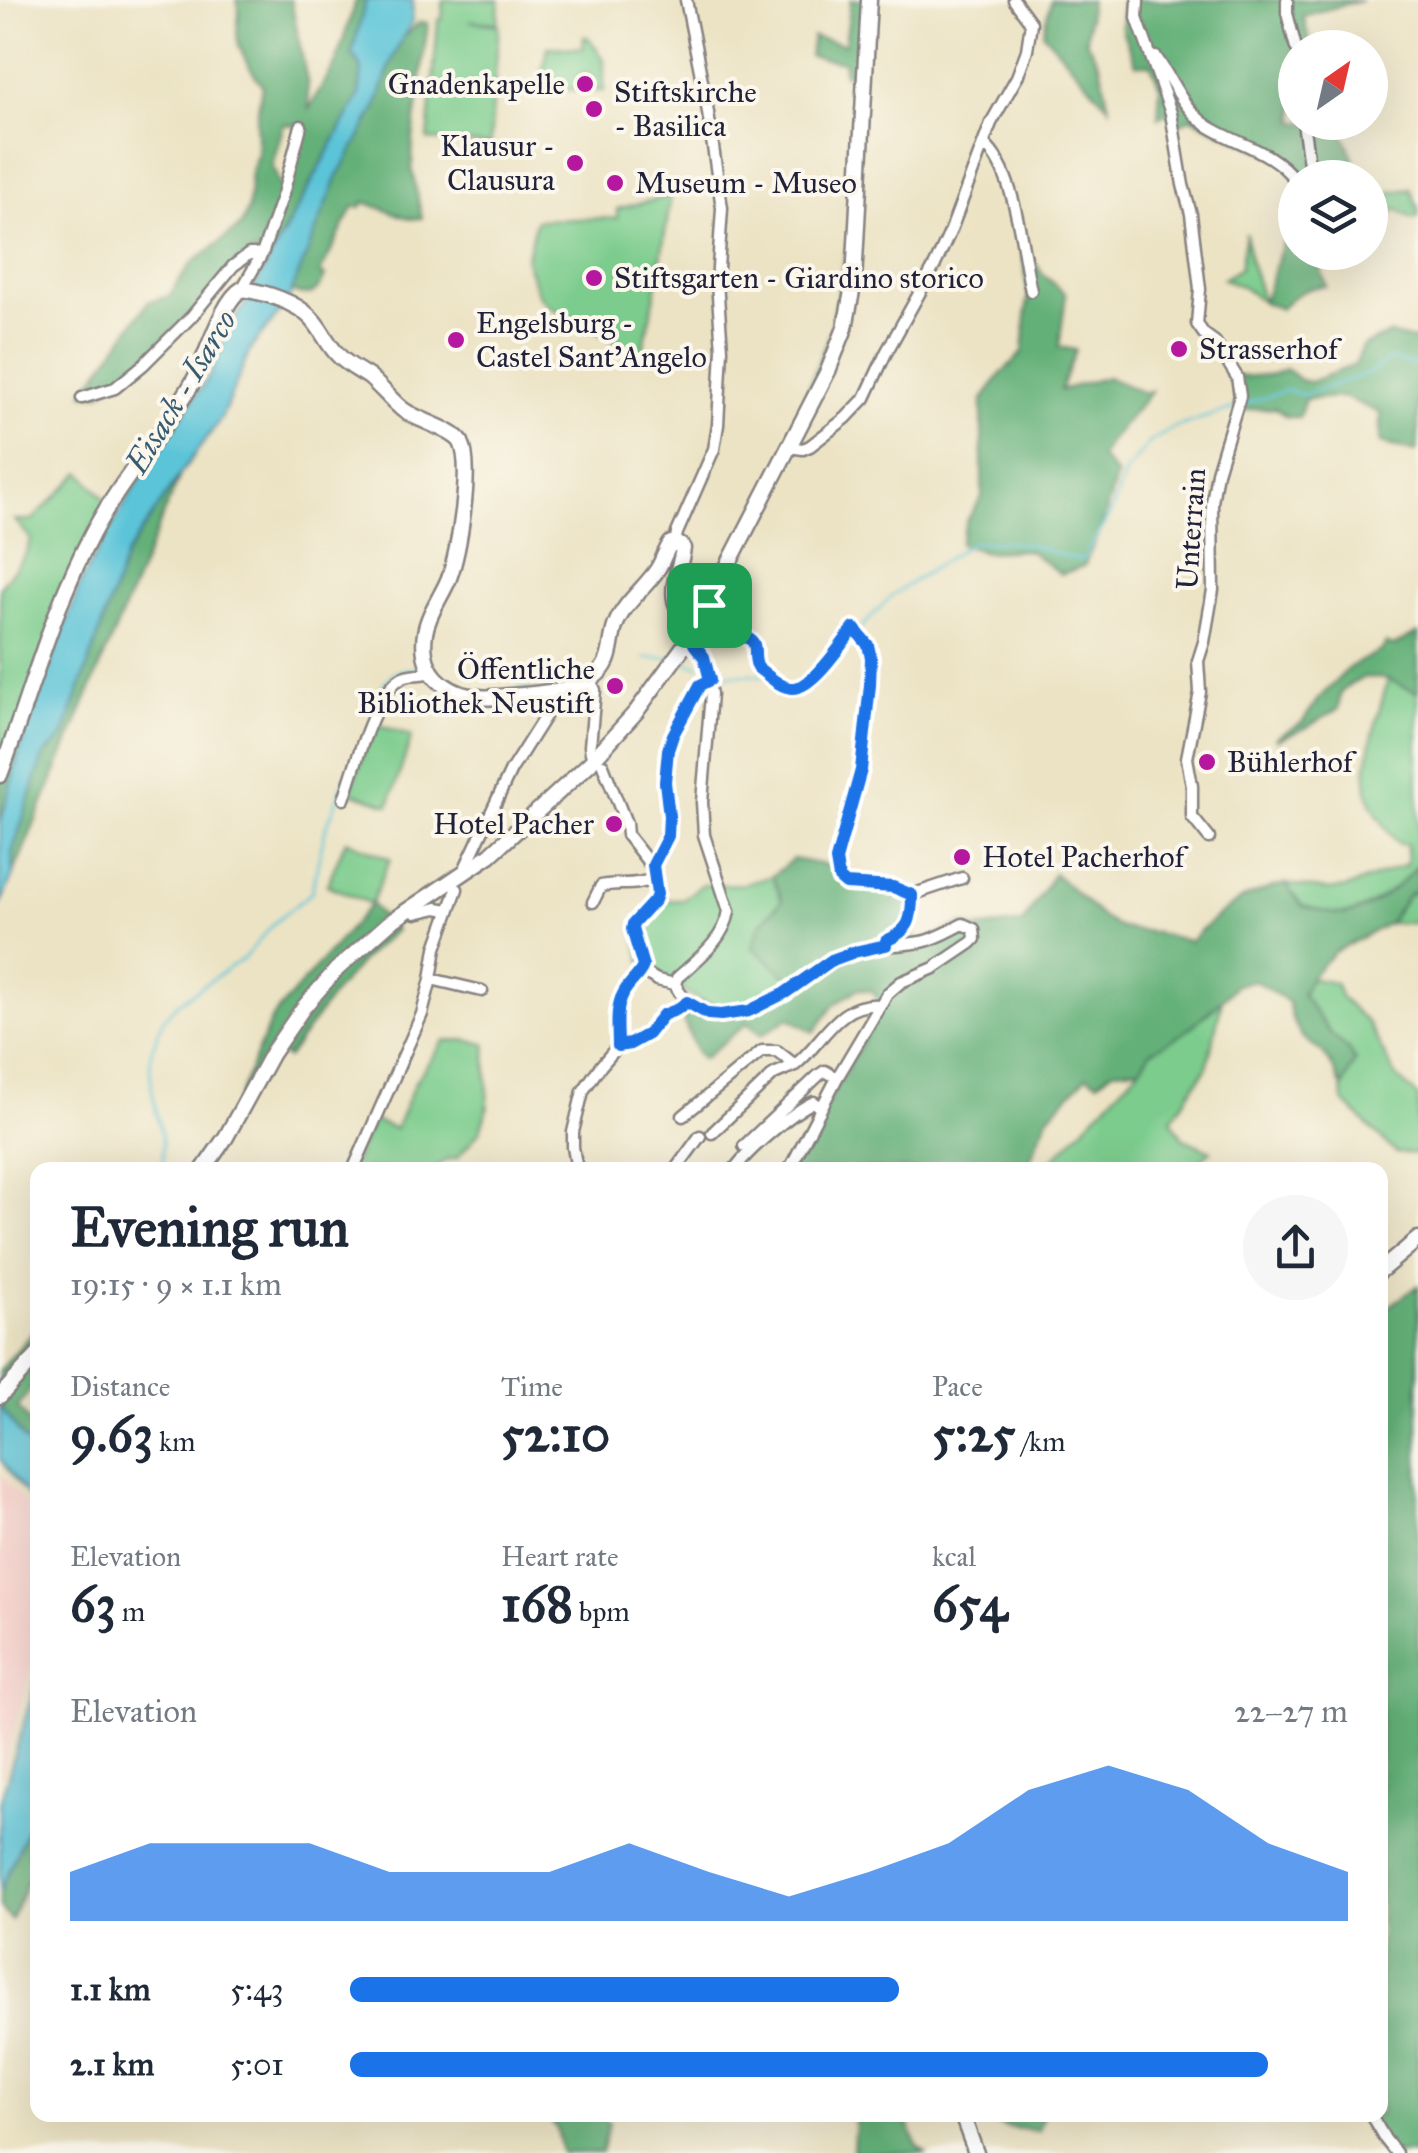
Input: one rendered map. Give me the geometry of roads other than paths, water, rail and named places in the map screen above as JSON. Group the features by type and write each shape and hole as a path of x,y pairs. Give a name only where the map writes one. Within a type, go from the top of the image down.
{"street":[{"path":"246,290 287,303 310,316 342,360 371,379 403,409 454,436 461,444 464,485 458,548 425,629 424,646 432,672 440,682 454,692 483,698 562,690 590,680 608,659 616,624 623,612 655,573 667,548 675,543 716,438 722,349 717,283 722,208 686,0"},
{"path":"209,1162 272,1053 319,988 358,948 490,854 533,817 636,712 692,635 828,371 845,328 854,281 870,0"},
{"path":"789,447 810,446 865,398 943,248 992,123 1027,50 1031,23 1014,0"},
{"name":"Unterrain","path":"1138,0 1137,18 1171,113 1191,214 1200,289 1197,324 1215,342 1237,377 1237,406 1212,503 1213,590 1198,660 1200,692 1187,758 1192,818 1208,838"},
{"path":"1287,0 1291,30"},
{"path":"1151,53 1186,104 1207,126 1278,162"},
{"path":"0,775 75,568 92,533 194,380 229,300 246,290 283,194 301,126"},
{"path":"984,144 1000,163 1013,202 1031,291"},
{"path":"82,398 114,388 192,316 233,266 250,254 262,254"},
{"path":"675,543 683,548 674,596 691,626 708,674 711,720 702,802 704,835 729,911 722,931 675,984"},
{"path":"709,605 741,619 742,636 755,643 758,668 785,687 794,689 809,682 857,632 868,645 871,658 861,770 836,860 839,878 846,884 893,887 912,895 962,878"},
{"path":"344,799 372,718 388,690 406,675 432,672"},
{"path":"618,1046 621,996 643,966 633,924 655,900 653,865 668,836 668,750 708,674"},
{"path":"590,680 595,690 592,752"},
{"path":"466,866 511,770 551,712 544,691"},
{"path":"603,764 627,835 653,865"},
{"path":"593,902 601,886 618,882 643,884 654,878"},
{"path":"356,1162 422,1014 436,948 457,889"},
{"path":"886,945 886,941 908,926 912,895"},
{"path":"411,908 416,912 448,910"},
{"path":"642,971 675,984 687,1002 708,1014 721,1015 749,1011 785,993 832,960 854,952 921,942 963,924 974,929 976,934 971,943 934,968 902,982 878,1005 793,1162"},
{"path":"432,979 482,990"},
{"path":"575,1162 573,1132 583,1091 598,1068 618,1046 648,1034 663,1015 687,1002"},
{"path":"681,1162 706,1134 774,1074 805,1058 840,1017 864,1004 878,1005"},
{"path":"683,1116 762,1051 777,1051 795,1065"},
{"path":"744,1146 819,1074 825,1070 837,1078"},
{"path":"742,1162 804,1106 814,1102 821,1108"},
{"path":"1388,1265 1418,1239"},
{"path":"2,1394 30,1364"},
{"path":"965,2122 976,2153"},
{"path":"1375,2122 1396,2153"}],"water":[{"path":"366,0 413,0 412,21 392,59 376,108 337,178 287,303 251,348 221,419 126,555 63,737 43,756 12,853 13,875 0,906 0,825 21,745 82,579 133,489 211,373 229,328 359,96 362,69 352,53"},
{"path":"0,1406 30,1447 30,1500 0,1459"},
{"path":"30,1702 30,1822 0,1892 0,1803"}],"waterway":[{"path":"1242,405 1287,390 1304,395 1369,373 1391,359 1418,366"},
{"path":"861,628 891,596 971,543 1002,541 1030,545 1083,560 1112,510 1125,473 1149,443 1173,428 1234,408"},
{"path":"644,658 670,658"},
{"path":"683,661 699,666"},
{"path":"375,703 392,675 404,669 423,668"},
{"path":"711,672 762,676"},
{"path":"518,688 565,682"},
{"path":"163,1162 150,1067 151,1052 164,1018 178,1003 244,958 275,922 311,893 325,831 346,776"}],"place":[{"name":"Gnadenkapelle","path":"585,84"},
{"name":"Stiftskirche - Basilica","path":"594,109"},
{"name":"Klausur - Clausura","path":"575,163"},
{"name":"Museum - Museo","path":"615,183"},
{"name":"Stiftsgarten - Giardino storico","path":"594,278"},
{"name":"Engelsburg - Castel Sant'Angelo","path":"456,340"},
{"name":"Strasserhof","path":"1179,349"},
{"name":"Öffentliche Bibliothek Neustift","path":"615,686"},
{"name":"Bühlerhof","path":"1207,762"},
{"name":"Hotel Pacher","path":"614,824"},
{"name":"Hotel Pacherhof","path":"962,857"}],"water label":[{"name":"Eisack - Isarco","path":"181,392"}]}
